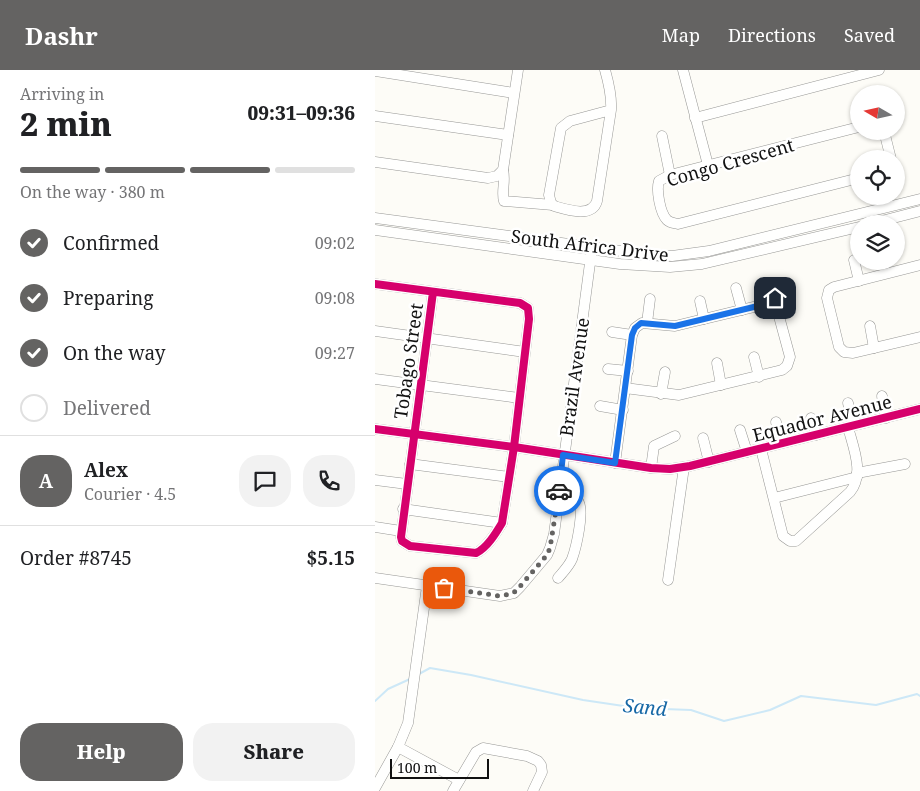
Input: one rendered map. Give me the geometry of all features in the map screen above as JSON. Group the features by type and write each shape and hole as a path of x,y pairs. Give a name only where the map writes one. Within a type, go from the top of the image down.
{"street":[{"path":"518,70 503,170 505,181 504,201 553,205 583,212 590,211 595,207 597,201 612,95 605,70"},
{"path":"683,70 708,165"},
{"path":"695,118 879,70"},
{"path":"375,71 514,93"},
{"path":"553,205 549,195 561,128 570,121 611,110"},
{"path":"375,116 508,135"},
{"name":"Congo Crescent","path":"850,129 670,176 659,181 658,190 664,216 669,222 678,224 850,180"},
{"path":"662,136 670,176"},
{"path":"375,162 488,178 497,176 503,170"},
{"name":"South Africa Drive","path":"375,218 592,248 672,256 695,254 920,199"},
{"path":"904,215 920,211"},
{"name":"South Africa Drive","path":"375,230 591,260 659,267 693,266 850,228"},
{"name":"Brazil Avenue","path":"375,578 500,596 514,593 547,555 550,548 558,496 592,248"},
{"path":"920,267 830,289 828,295 828,302 840,349 850,354 920,337"},
{"path":"857,270 859,281"},
{"path":"625,388 661,394 682,395 782,370 787,366 789,354 780,316 773,305 775,296 772,282"},
{"path":"375,284 520,303 528,308 529,318 514,447 502,523 498,530 481,551 471,553 410,546 402,541 401,530 375,527"},
{"path":"736,288 742,310"},
{"name":"Tobago Street","path":"401,530 433,292"},
{"path":"647,323 650,299"},
{"path":"700,301 704,319"},
{"path":"615,463 632,335 638,325 647,323 675,326 762,305 773,305"},
{"path":"870,326 874,348"},
{"path":"375,331 525,352"},
{"path":"611,332 632,335"},
{"path":"754,357 759,377"},
{"path":"717,363 721,385"},
{"path":"608,368 628,371"},
{"path":"661,394 665,372"},
{"path":"375,379 519,398"},
{"path":"882,396 886,418"},
{"path":"761,449 783,536 790,541 796,541 853,488 857,475 857,461 848,403"},
{"path":"600,406 623,410"},
{"name":"Equador Avenue","path":"375,429 666,469 709,462 920,409"},
{"path":"811,418 816,435"},
{"path":"776,422 781,443"},
{"path":"740,430 747,452"},
{"path":"651,468 654,446 675,436"},
{"path":"703,438 709,462"},
{"path":"410,464 509,477"},
{"path":"774,498 905,464"},
{"path":"668,580 684,467"},
{"path":"375,480 407,484"},
{"path":"558,496 578,501 582,509 576,544 571,560 558,578"},
{"path":"403,510 502,523"},
{"path":"375,788 407,728 427,586"},
{"path":"398,747 459,780"},
{"path":"453,791 475,752 485,748 527,756 538,761 542,772 533,791"}],"waterway":[{"name":"Sand","path":"419,674 430,668 471,675 583,700 637,708 691,710 724,721 770,710 801,696 876,705 917,694 920,696"},
{"name":"Sand","path":"375,701 388,689 410,679"}],"cycle path":[{"path":"375,284 520,303 528,308 529,319 514,447 502,523 494,536 476,553 410,546 402,541 401,537 433,292"},
{"path":"375,429 514,447 651,468 670,469 690,466 920,409"}],"way so far":[{"path":"444,588 500,596 514,593 547,555 554,534 559,491"}],"route":[{"path":"559,491 563,455 615,463 632,335 638,325 641,323 679,325 762,305 773,305 775,298"}]}
